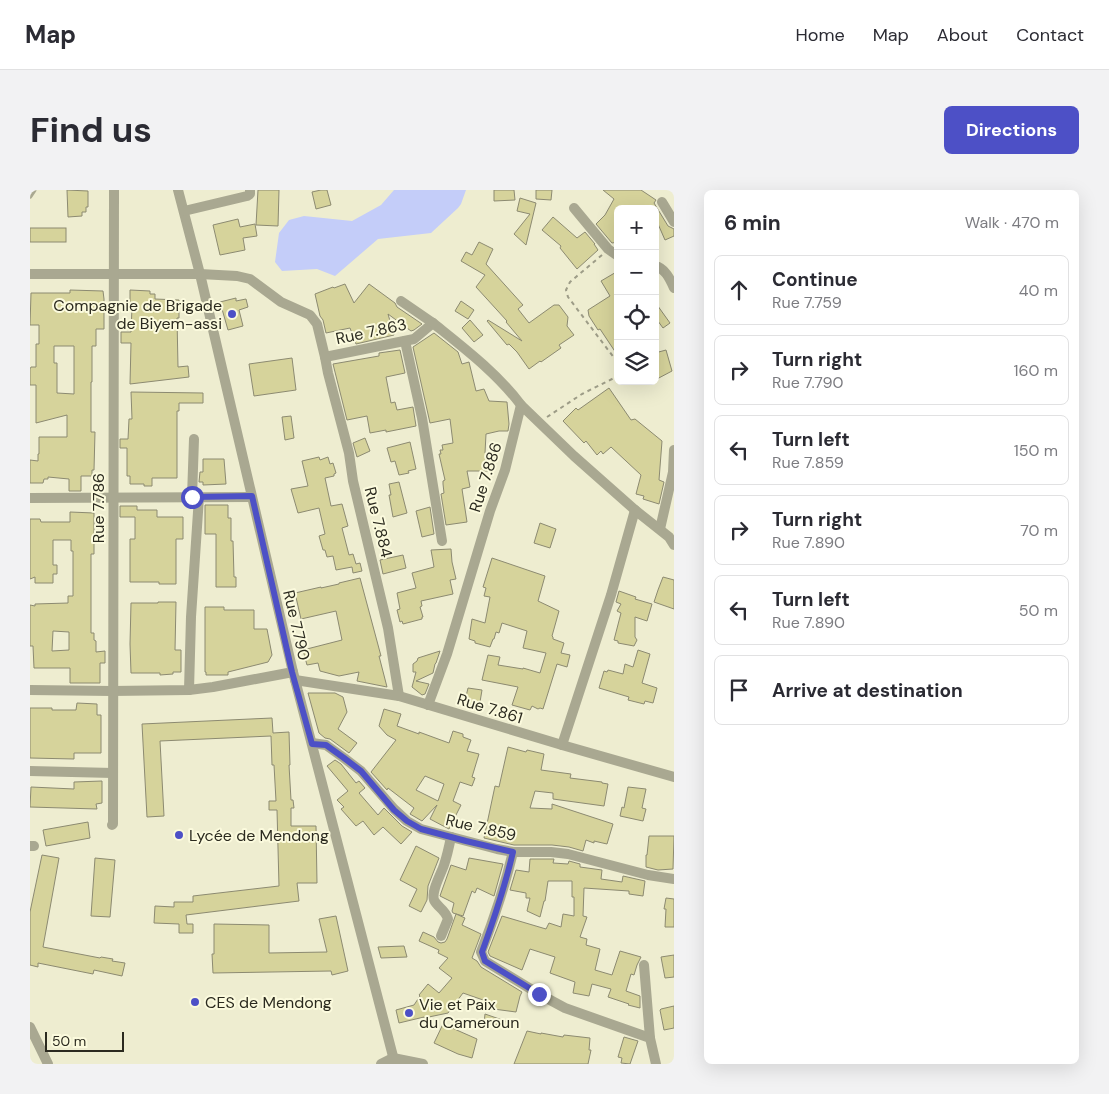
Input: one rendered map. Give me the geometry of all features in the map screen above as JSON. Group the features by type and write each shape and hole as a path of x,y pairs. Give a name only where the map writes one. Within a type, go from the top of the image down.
{"street":[{"name":"Rue 7.786","path":"112,825 114,190"},
{"name":"Rue 7.790","path":"178,190 200,274 294,676 394,1061"},
{"path":"184,211 247,196 250,194 250,190"},
{"path":"662,202 674,222"},
{"path":"574,208 608,249 614,253"},
{"path":"659,266 668,276 674,288"},
{"name":"Rue 7.863","path":"30,274 200,274 237,276 250,279 281,302 310,316 316,324 325,356 414,338 433,323"},
{"path":"401,301 433,323 492,372 539,423 634,510 669,537 674,545"},
{"path":"405,340 422,418 442,541"},
{"name":"Rue 7.884","path":"325,356 349,453 353,481 386,620 399,696"},
{"name":"Rue 7.886","path":"428,705 447,654 490,511 505,470 521,405"},
{"path":"189,690 196,497 194,439"},
{"path":"660,529 673,472 674,450"},
{"path":"30,498 252,496"},
{"path":"562,745 608,603 634,510"},
{"name":"Rue 7.861","path":"30,690 189,690 294,676 399,696 674,777"},
{"name":"Rue 7.859","path":"312,744 326,745 361,771 394,810 407,821 421,829 513,852 568,854 648,876 674,879"},
{"path":"30,771 112,773"},
{"path":"441,936 448,920 443,910 433,898 451,838"},
{"path":"513,852 502,895 482,952 485,961 565,1008 650,1038"},
{"path":"644,965 650,1038 656,1064"},
{"path":"30,1027 33,1042 48,1064"},
{"path":"381,1064 394,1061 423,1064"}],"lane":[{"path":"30,196 34,190"}],"path":[{"path":"608,249 570,282 566,290 568,297 614,358"},
{"path":"539,423 582,394 614,378"}],"shaded area":[{"path":"394,190 466,190 458,208 431,233 378,239 335,276 317,269 282,271 275,262 279,233 289,220 304,216 352,221 381,205"}],"building":[{"path":"67,190 88,191 88,207 86,207 86,212 82,212 82,216 68,217"},
{"path":"258,190 279,190 278,226 256,225"},
{"path":"327,190 331,205 316,209 312,192"},
{"path":"494,190 514,190 515,200 494,201"},
{"path":"536,190 552,190 551,200 536,199"},
{"path":"603,190 641,190 656,200 654,203 655,205 614,205 614,243 612,243 596,224 605,215 614,199"},
{"path":"520,198 536,203 526,245 514,234 530,214 517,211"},
{"path":"659,211 668,226 674,229 674,236 665,240 659,226"},
{"path":"553,217 577,238 585,232 598,250 577,269 560,248 561,246 542,230"},
{"path":"238,219 240,227 255,224 257,236 243,238 245,250 220,255 213,225"},
{"path":"30,228 66,228 66,242 30,242"},
{"path":"479,242 493,249 486,264 523,305 518,309 529,323 554,305 559,305 568,317 567,326 574,335 559,345 561,348 529,369 517,352 509,344 507,345 487,321 522,341 507,321 476,287 485,275 461,261 466,252 472,255"},
{"path":"614,273 614,350 589,316 588,310 610,296 601,281"},
{"path":"345,284 354,303 369,284 422,324 411,331 388,314 394,335 356,344 350,328 326,333 315,294"},
{"path":"70,290 103,291 104,299 104,329 96,329 96,346 92,346 91,432 95,432 94,470 92,470 92,476 81,476 81,491 69,491 69,479 48,477 48,479 44,479 43,483 30,483 30,460 38,461 39,437 67,437 67,415 36,423 36,385 30,385 30,369 31,367 36,367 36,344 39,344 39,325 30,325 31,293 70,293","holes":["54,346 74,346 74,394 57,393 57,363 54,363"]},
{"path":"130,290 150,291 150,294 155,294 155,299 179,300 179,318 177,318 178,367 188,366 189,377 130,384 131,343 121,343 121,332 131,332 132,307 130,307"},
{"name":"Compagnie de Brigade de Biyem-assi","path":"236,298 236,301 246,299 248,307 239,310 243,326 228,330 220,302"},
{"path":"461,301 474,310 468,319 455,311"},
{"path":"659,308 670,323 663,328 659,322"},
{"path":"470,320 483,335 474,342 462,328"},
{"path":"434,333 458,352 462,364 469,362 476,391 484,389 489,401 507,402 509,424 508,431 486,434 485,453 494,453 494,471 467,471 470,487 462,489 467,522 446,525 441,494 444,493 443,481 445,480 439,454 441,454 440,450 443,450 442,445 453,443 450,419 430,423 413,347"},
{"path":"400,350 405,373 386,377 391,403 395,402 397,410 413,407 416,426 370,433 367,416 347,420 333,364 379,356 379,353"},
{"path":"666,350 672,371 659,378 659,352"},
{"path":"292,358 296,390 254,396 249,364"},
{"path":"609,388 631,420 635,419 662,441 659,480 664,482 659,504 643,499 644,496 636,494 641,475 611,447 603,454 601,451 597,455 586,441 584,443 563,421 576,408 578,410"},
{"path":"131,392 203,393 203,403 179,403 179,411 177,411 177,478 152,478 152,486 130,484 130,476 127,476 127,448 120,448 120,439 128,439 129,419 132,419"},
{"path":"291,416 294,438 285,440 282,417"},
{"path":"365,438 370,451 357,457 353,443"},
{"path":"410,442 416,469 399,475 395,461 391,462 387,448"},
{"path":"319,457 320,460 328,457 330,464 333,463 336,473 334,476 325,478 331,506 342,504 348,526 342,528 349,555 353,554 356,564 360,563 362,571 353,573 352,567 336,570 333,556 327,557 319,536 325,534 319,508 298,513 291,489 308,486 302,461"},
{"path":"203,459 224,459 226,484 203,485 203,482 199,482 200,472 203,472"},
{"path":"399,482 407,513 393,517 389,484"},
{"path":"205,505 228,505 228,518 231,518 231,541 233,541 236,587 216,587 216,534 205,534"},
{"path":"120,506 137,506 137,510 157,510 157,517 183,517 183,539 176,539 176,584 130,582 130,539 135,539 135,517 120,517"},
{"path":"430,507 434,534 422,537 416,511"},
{"path":"70,512 94,513 94,554 91,554 91,633 94,633 96,652 105,651 105,663 100,663 100,683 70,683 70,668 34,668 33,646 30,646 30,605 68,603 68,596 73,596 73,551 71,551 71,540 53,540 53,565 57,565 57,574 53,574 53,583 35,583 35,577 30,579 30,519 40,519 41,522 70,522","holes":["53,631 69,632 69,650 52,651"]},
{"path":"540,523 556,529 550,548 534,543"},
{"path":"451,549 456,579 450,580 453,594 421,601 422,619 403,624 402,621 400,622 397,610 400,609 397,593 416,588 412,573 434,567 431,550"},
{"path":"403,555 406,568 383,574 380,560"},
{"path":"492,558 545,576 538,601 559,611 552,636 553,639 564,643 561,653 570,655 567,667 557,664 543,709 532,706 530,710 512,705 518,687 482,680 488,655 500,657 498,665 523,668 540,673 546,653 523,648 527,631 502,623 499,633 496,632 490,647 475,643 475,641 469,639 472,619 485,623 490,597 484,596 486,588 483,587"},
{"path":"663,577 674,580 674,609 654,602"},
{"path":"360,578 381,656 379,656 387,687 357,681 359,672 339,676 320,671 318,663 307,665 303,650 342,640 336,611 301,619 295,593"},
{"path":"619,591 636,597 635,599 652,604 647,621 635,617 635,637 637,640 634,646 618,643 618,641 614,640 621,613 617,611 621,604 616,602"},
{"path":"176,602 175,650 181,650 181,672 160,675 160,673 131,673 131,603"},
{"path":"205,607 224,607 224,610 254,610 254,629 267,629 272,655 268,662 228,672 228,675 206,675"},
{"path":"638,650 650,654 642,683 657,688 653,703 645,701 644,704 628,700 629,697 599,688 604,671 607,672 608,670 623,674 625,664 633,667"},
{"path":"440,651 433,673 416,681 429,684 425,694 422,695 412,687 416,672 413,672 413,664 418,658"},
{"path":"468,688 482,690 479,708 464,705"},
{"path":"308,693 335,693 343,697 347,712 338,729 357,743 349,753 319,733"},
{"path":"77,703 97,704 97,715 101,715 101,753 74,753 74,759 30,758 30,708 76,710"},
{"path":"384,709 401,714 397,726 419,734 419,732 449,743 453,731 463,734 463,737 471,740 467,751 479,754 472,777 475,778 472,786 460,782 453,801 461,805 449,829 430,819 437,805 422,821 410,814 414,808 388,788 387,790 371,772 396,740 387,735 379,726","holes":["425,776 444,784 438,801 416,790"]},
{"path":"272,718 273,733 289,732 291,800 293,800 294,808 291,808 291,826 316,826 317,883 297,883 299,901 186,915 187,924 193,924 193,933 179,933 179,924 154,923 155,906 174,907 174,902 193,902 193,896 279,886 277,810 269,810 269,801 276,801 271,736 160,741 164,816 147,817 142,724"},
{"path":"508,747 544,754 541,770 571,774 570,778 608,784 604,806 553,799 553,793 535,791 530,808 552,809 552,804 613,824 607,844 586,840 583,851 552,845 514,845 484,838 495,786 499,787"},
{"path":"335,760 341,764 356,783 359,781 365,788 359,793 378,815 384,808 402,826 412,832 401,844 383,827 374,835 363,821 356,826 341,809 344,807 337,800 348,791 327,766"},
{"path":"102,781 102,803 96,804 97,809 30,807 31,787 74,789 74,782"},
{"path":"628,787 646,789 642,808 646,809 643,821 620,816 622,807 624,808"},
{"path":"88,822 90,838 46,846 43,830"},
{"path":"649,836 674,836 673,869 658,870 646,867"},
{"path":"416,846 439,858 428,886 427,900 421,912 409,906 417,889 400,880"},
{"path":"42,855 59,858 43,947 113,959 112,961 125,963 122,976 94,970 93,974 38,963 38,967 30,965 30,912"},
{"path":"95,858 115,860 110,917 91,916"},
{"path":"469,858 503,864 494,896 477,888 475,893 472,891 463,916 453,913 454,903 440,896 451,865 466,870"},
{"path":"530,859 554,859 553,863 568,864 569,861 580,864 580,867 602,870 601,879 622,882 623,876 645,881 643,896 629,894 629,891 584,888 583,916 587,917 580,937 587,939 586,945 600,949 595,970 612,975 620,951 641,957 634,975 631,974 626,991 640,996 640,1008 608,997 611,989 592,984 589,996 573,993 575,982 550,973 555,957 530,949 522,970 490,956 488,952 502,916 546,929 549,923 561,927 563,914 574,916 572,881 548,881 540,917 527,911 530,898 526,898 526,893 510,890 516,870 529,872"},
{"path":"666,898 674,899 674,927 665,927 666,909 664,909"},
{"path":"456,914 465,918 462,925 481,934 472,958 481,967 522,992 516,1012 486,1008 486,1001 463,993 448,1013 399,1023 396,1010 414,1005 428,984 439,993 452,978 439,968 448,958 438,953 439,950 419,941 423,932 434,937 438,942 445,942"},
{"path":"336,916 348,971 332,975 331,971 213,973 214,924 269,925 269,953 327,952 319,919"},
{"path":"404,946 407,957 381,958 378,947"},
{"path":"674,955 674,977 665,978 661,957"},
{"path":"674,1006 674,1028 664,1030 660,1010"},
{"path":"485,1014 511,1023 510,1027 484,1023"},
{"path":"443,1024 477,1039 472,1058 434,1043"},
{"path":"527,1031 563,1037 564,1035 590,1038 589,1050 591,1050 588,1064 514,1064"},
{"path":"624,1037 638,1041 630,1064 621,1063 622,1058 618,1057"}],"place":[{"name":"Compagnie de Brigade de Biyem-assi","path":"232,314"},
{"name":"Lycée de Mendong","path":"179,835"},
{"name":"CES de Mendong","path":"195,1002"},
{"name":"Vie et Paix du Cameroun","path":"409,1013"}],"route":[{"path":"192,497 252,496 292,672 312,744 326,745 361,771 394,810 407,821 421,829 513,852 505,886 482,952 482,957 485,961 539,994"}]}
